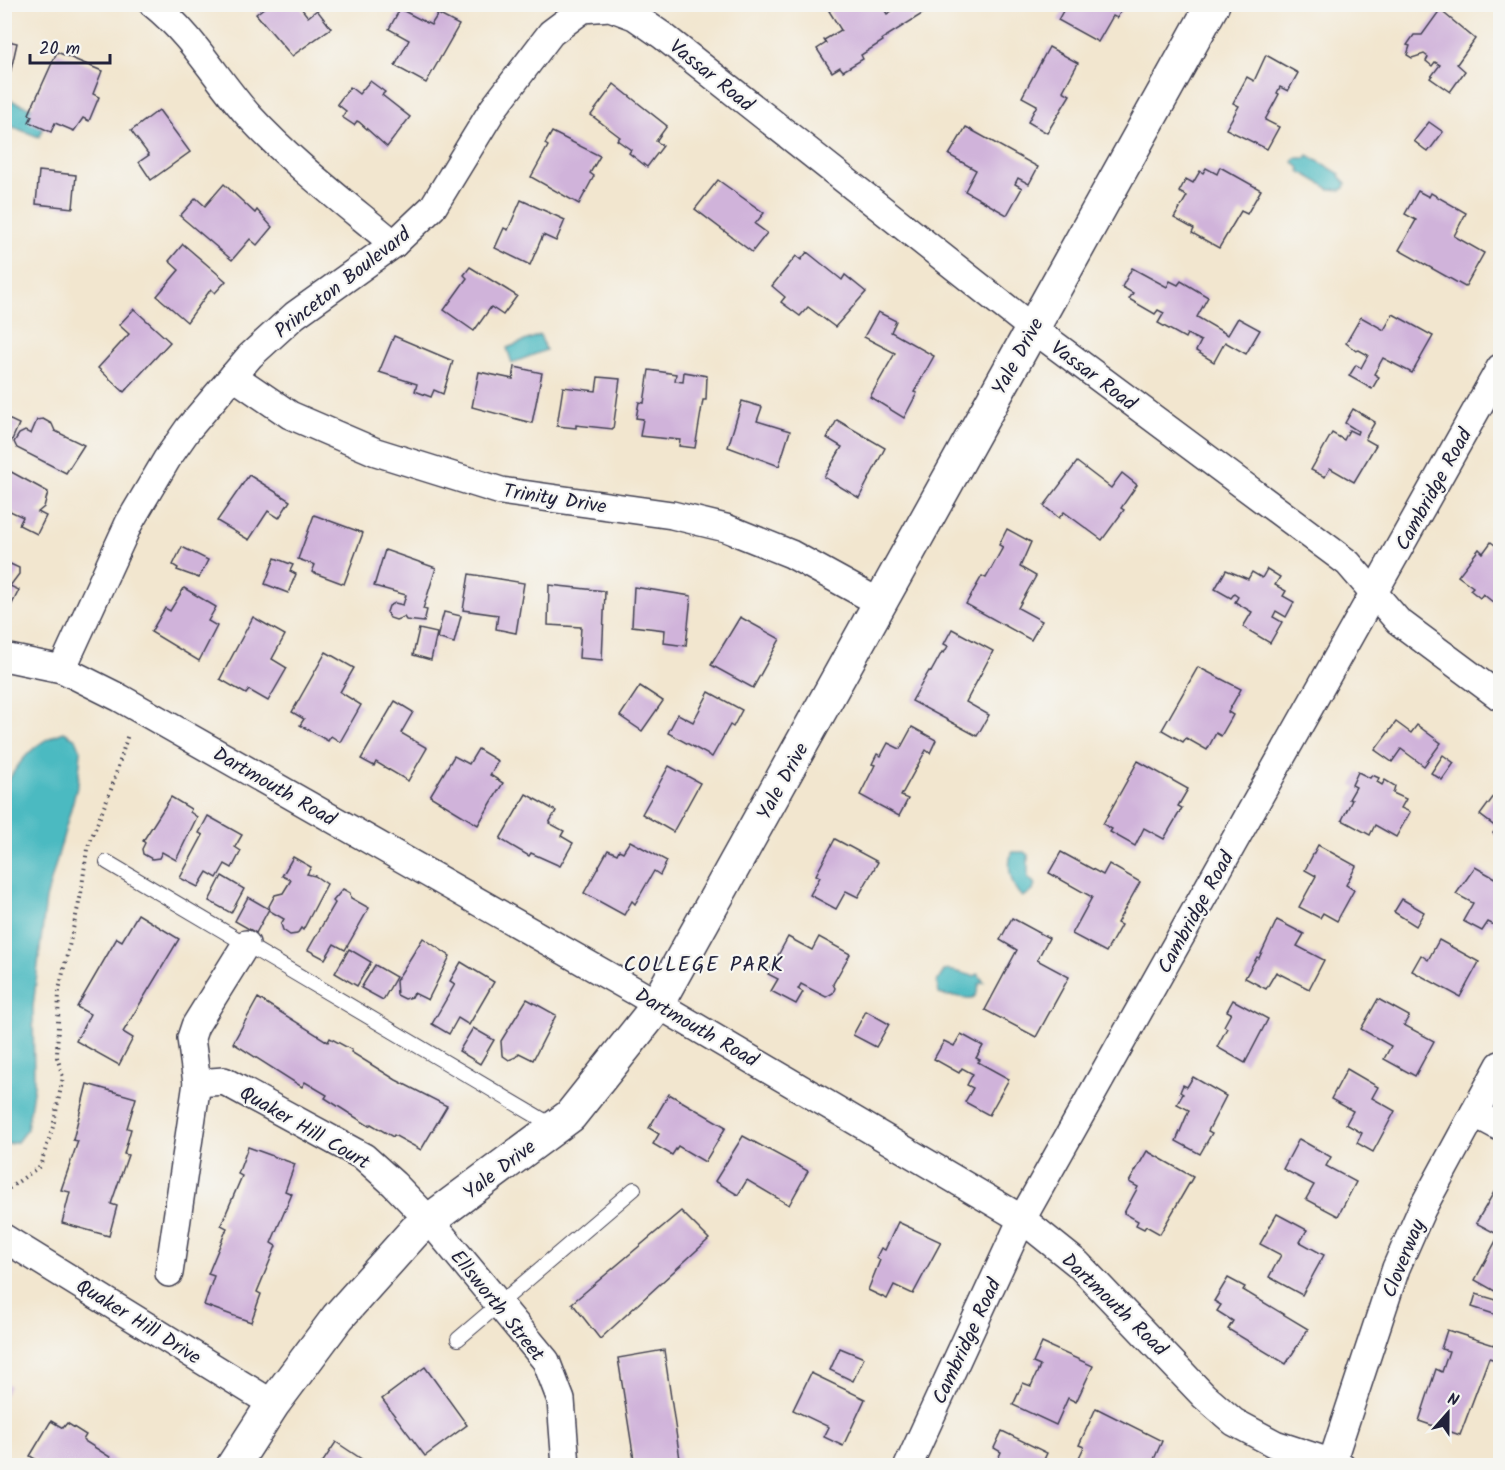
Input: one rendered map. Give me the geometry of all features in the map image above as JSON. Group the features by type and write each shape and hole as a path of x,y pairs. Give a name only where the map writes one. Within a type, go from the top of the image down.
{"street":[{"path":"153,4 175,22 249,115 306,171 394,244"},
{"name":"Yale Drive","path":"233,1466 273,1404 338,1317 415,1231 555,1127 584,1101 657,1004 882,604 1032,328 1213,4"},
{"name":"Vassar Road","path":"591,8 610,6 625,11 663,36 1032,328 1348,563 1398,621 1500,697"},
{"name":"Princeton Boulevard","path":"62,669 129,523 177,444 212,398 250,356 315,298 394,244 414,227 444,193 493,109 551,33 583,9 591,8"},
{"name":"Cambridge Road","path":"908,1466 1022,1219 1500,368"},
{"name":"Trinity Drive","path":"233,376 290,415 376,452 501,491 672,515 726,528 791,554 882,604"},
{"name":"Dartmouth Road","path":"4,657 62,669 139,708 657,1004 1022,1219 1078,1264 1204,1396 1234,1422 1275,1444 1337,1464"},
{"path":"169,1273 197,1083 191,1038 195,1026 246,944"},
{"name":"Cloverway","path":"1337,1464 1396,1268 1422,1209 1500,1065"},
{"name":"Quaker Hill Court","path":"197,1083 224,1081 364,1157 430,1221"},
{"path":"1474,1113 1500,1127"},
{"name":"Ellsworth Street","path":"430,1221 546,1361 561,1400 566,1466"},
{"name":"Quaker Hill Drive","path":"4,1238 273,1404"}],"lane":[{"path":"108,862 555,1127"},
{"path":"458,1339 500,1306 634,1189"}],"path":[{"path":"4,1192 39,1166 53,1126 63,1077 57,1057 59,990 81,894 87,849 139,708"}],"water":[{"path":"4,98 48,114 39,137 5,124"},
{"path":"1308,155 1340,174 1339,176 1346,183 1345,188 1330,189 1299,171 1300,168 1293,162 1295,158 1306,158"},
{"path":"540,335 546,350 512,363 507,348"},
{"path":"64,732 76,739 81,751 78,783 46,899 33,1007 34,1085 27,1129 17,1142 5,1145 5,786 16,768 36,746"},
{"path":"1012,852 1024,852 1028,855 1028,877 1035,884 1033,891 1022,897 1015,888 1011,876 1009,863"},
{"path":"949,970 974,976 978,974 984,982 979,984 976,995 971,998 939,994 937,982 944,971"}],"building":[{"path":"269,4 298,4 308,17 317,10 331,28 292,56 256,14"},
{"path":"839,4 881,4 887,14 895,9 893,4 938,4 882,39 883,41 861,55 863,59 843,71 840,67 832,72 817,49 826,43 824,40 841,30 829,11"},
{"path":"1067,4 1119,4 1122,9 1117,18 1113,16 1098,42 1058,20"},
{"path":"400,9 431,25 438,14 459,25 426,83 395,66 409,40 389,29"},
{"path":"1440,10 1475,39 1457,64 1465,71 1450,92 1430,78 1440,65 1435,62 1432,66 1426,61 1428,57 1424,54 1412,58 1407,55 1410,46 1407,45 1414,35 1422,35"},
{"path":"4,40 17,43 6,92 4,92"},
{"path":"1049,47 1078,63 1063,91 1070,95 1047,133 1028,122 1037,105 1022,97"},
{"path":"57,52 102,71 93,94 99,97 89,121 83,118 74,131 55,123 51,132 29,122 32,116 29,114"},
{"path":"1266,55 1298,73 1288,91 1280,87 1277,93 1279,94 1265,120 1279,127 1267,149 1226,129 1239,106 1233,103 1247,77 1254,81"},
{"path":"370,81 385,92 382,95 410,117 387,147 359,122 357,121 354,125 342,117 346,111 337,104 350,87 359,94"},
{"path":"614,84 667,126 656,141 663,146 647,167 629,153 631,150 617,140 620,137 591,115"},
{"path":"159,110 190,152 151,180 139,162 149,155 131,131"},
{"path":"1429,122 1443,132 1428,152 1414,141"},
{"path":"966,127 1038,167 1029,184 1018,178 1015,184 1022,188 1007,215 965,191 976,170 949,155"},
{"path":"552,132 600,156 590,173 594,176 579,204 531,177 548,146 545,144"},
{"path":"1220,167 1261,190 1247,214 1241,211 1219,248 1192,233 1194,229 1174,218 1187,196 1179,192 1186,179 1193,183 1200,171 1203,173 1206,168 1217,174"},
{"path":"39,171 76,175 73,208 36,204"},
{"path":"718,180 764,213 755,224 767,233 752,252 695,209"},
{"path":"224,184 255,213 257,210 272,227 257,245 250,239 232,260 180,216 196,198 205,206"},
{"path":"1418,191 1429,197 1431,193 1466,213 1454,236 1484,253 1465,287 1399,250 1416,220 1405,214"},
{"path":"521,200 565,220 556,241 543,235 530,265 495,248 504,228 508,230"},
{"path":"183,244 226,281 215,293 211,289 187,322 157,296 179,270 169,261"},
{"path":"807,252 842,280 845,275 866,292 835,327 808,307 800,316 781,302 785,297 772,286 796,256 801,260"},
{"path":"470,267 517,296 503,315 491,307 474,331 444,310 467,278 464,275"},
{"path":"1132,268 1167,287 1170,281 1178,285 1181,281 1208,297 1197,317 1228,335 1238,318 1260,330 1246,354 1225,342 1214,362 1196,351 1201,341 1187,334 1185,338 1158,323 1164,313 1158,310 1155,314 1129,299 1133,293 1122,287"},
{"path":"134,309 170,342 124,392 98,368 129,334 119,325"},
{"path":"878,312 896,321 891,332 934,356 914,392 917,393 904,418 870,397 895,353 864,337"},
{"path":"1393,314 1433,336 1412,373 1383,358 1374,374 1379,377 1372,389 1349,376 1356,365 1361,368 1368,355 1359,350 1356,351 1346,343 1361,317 1384,330"},
{"path":"394,336 453,361 443,394 434,390 431,397 415,391 417,384 379,372"},
{"path":"515,367 542,373 532,423 472,407 479,372 513,379"},
{"path":"649,370 676,374 675,381 683,382 684,372 707,376 706,400 703,400 695,448 679,446 680,440 640,436 643,419 636,418 639,402 644,403"},
{"path":"598,377 620,379 613,429 576,425 576,428 557,426 563,387 596,391"},
{"path":"742,401 762,407 757,421 790,431 779,466 728,447"},
{"path":"1353,409 1375,422 1365,439 1376,445 1354,482 1330,468 1325,477 1311,470 1332,433 1344,440 1349,430 1357,434 1358,431 1345,423"},
{"path":"4,417 19,424 8,449 4,447"},
{"path":"43,419 52,424 55,431 84,445 66,473 17,448 14,442 19,434 25,431 31,434 37,420"},
{"path":"837,420 885,448 859,498 824,477 842,447 827,438"},
{"path":"1077,462 1111,488 1122,473 1137,485 1121,508 1124,510 1102,540 1064,512 1059,518 1044,506"},
{"path":"4,468 48,492 44,507 38,512 46,516 37,534 19,525 23,517 6,509 4,513"},
{"path":"249,475 290,501 279,518 268,511 249,540 217,521"},
{"path":"314,515 363,533 344,584 312,572 315,565 298,559"},
{"path":"1007,529 1031,542 1020,567 1036,576 1018,608 1042,621 1031,640 966,604 982,576 986,578 1003,547 999,545"},
{"path":"1491,542 1500,549 1500,608 1483,594 1480,598 1470,590 1473,587 1458,576 1479,549 1483,553"},
{"path":"182,547 208,560 199,578 177,570 178,568 173,565"},
{"path":"385,550 436,568 423,609 427,610 424,622 406,620 404,617 396,620 390,618 387,612 389,606 395,603 403,605 406,595 374,586"},
{"path":"275,558 293,565 290,571 296,574 288,593 265,584"},
{"path":"4,561 19,568 19,574 10,586 19,590 9,610 4,608"},
{"path":"1267,569 1280,577 1275,585 1286,591 1283,596 1294,602 1286,617 1276,611 1273,617 1282,622 1270,643 1243,627 1252,612 1235,602 1238,597 1234,594 1231,598 1215,589 1226,570 1248,579 1252,572 1262,578"},
{"path":"469,574 524,583 516,633 496,629 498,615 463,610"},
{"path":"549,585 605,591 602,660 579,658 581,627 548,625"},
{"path":"634,587 691,596 686,646 664,643 665,630 632,626"},
{"path":"184,588 216,607 208,621 217,626 199,661 151,632 165,608 170,611"},
{"path":"444,612 461,616 454,643 437,638"},
{"path":"253,617 285,635 272,659 287,668 268,701 249,690 246,694 220,679"},
{"path":"740,617 780,639 753,688 711,665"},
{"path":"419,629 437,633 431,660 413,655"},
{"path":"952,629 993,651 966,702 989,715 977,736 912,701 929,671 931,672 948,646 944,644"},
{"path":"326,652 354,668 340,692 361,705 340,742 331,736 328,741 300,725 304,719 292,712"},
{"path":"1198,667 1241,689 1228,712 1233,715 1221,736 1216,733 1207,750 1186,738 1183,742 1162,730"},
{"path":"640,686 663,701 642,731 620,716"},
{"path":"709,692 742,710 733,727 730,725 712,757 668,733 678,714 693,722"},
{"path":"395,701 413,712 401,733 427,748 408,781 376,762 374,766 361,759"},
{"path":"1396,722 1411,733 1417,725 1441,743 1424,766 1401,749 1392,762 1375,750"},
{"path":"912,727 936,740 930,753 926,750 901,796 908,799 899,816 860,795 875,765 872,764 877,754 881,756 888,743 900,749"},
{"path":"478,749 498,761 490,775 503,783 478,825 430,796 454,756 469,764"},
{"path":"1443,755 1454,763 1442,780 1431,773"},
{"path":"1138,761 1188,789 1178,806 1182,808 1164,839 1144,828 1135,846 1110,832 1112,829 1103,824"},
{"path":"669,766 700,783 673,832 642,814"},
{"path":"1358,772 1370,778 1372,775 1379,778 1377,782 1382,785 1385,780 1395,786 1393,793 1406,799 1401,808 1410,812 1396,837 1375,825 1370,835 1342,820 1352,800 1349,799 1356,787 1352,785"},
{"path":"1500,788 1500,838 1493,833 1497,828 1480,815"},
{"path":"526,794 556,811 549,823 564,831 561,836 573,843 560,866 531,853 529,856 500,839"},
{"path":"171,797 191,809 190,812 197,817 176,860 162,852 159,858 152,859 143,854 142,849 145,843 143,841"},
{"path":"208,816 242,835 235,847 241,851 232,868 225,864 217,878 207,872 198,887 180,878 203,835 199,833"},
{"path":"835,839 878,862 858,897 846,891 836,909 810,895 820,877 816,875"},
{"path":"630,841 667,861 660,875 654,871 635,904 632,901 624,915 584,893 608,850 617,854 619,850 623,852"},
{"path":"1318,845 1356,866 1346,885 1354,890 1337,921 1323,913 1320,918 1299,907 1316,876 1305,870"},
{"path":"1061,852 1103,875 1109,864 1140,882 1117,923 1121,925 1106,952 1072,934 1092,897 1049,873"},
{"path":"293,857 311,867 307,874 327,884 303,930 301,928 297,934 290,935 283,930 281,924 284,919 270,911 269,906 275,895 283,893 291,880 282,876"},
{"path":"1475,867 1500,881 1500,923 1498,927 1488,922 1482,931 1463,921 1473,903 1456,894"},
{"path":"222,876 244,889 231,913 209,901"},
{"path":"343,889 350,893 351,898 369,908 345,950 334,944 325,959 308,950 335,903 333,901"},
{"path":"248,897 269,909 256,933 235,921"},
{"path":"1402,899 1424,912 1416,926 1394,912"},
{"path":"138,914 179,939 123,1032 133,1038 119,1065 76,1041 90,1014 77,1007 117,938 122,941"},
{"path":"1012,918 1049,938 1037,960 1069,977 1036,1037 985,1010 1017,950 1000,940"},
{"path":"1277,920 1304,934 1297,946 1324,960 1309,989 1276,972 1266,989 1245,978 1257,957 1259,958"},
{"path":"788,937 812,950 819,937 850,954 833,984 835,988 833,993 826,997 801,984 798,989 803,992 796,1004 771,991 778,979 768,974"},
{"path":"423,938 450,956 428,1000 414,993 412,997 405,999 397,995 396,981"},
{"path":"1439,940 1479,962 1460,997 1412,971 1421,955 1428,960"},
{"path":"349,949 371,962 357,986 335,973"},
{"path":"461,962 494,982 469,1025 458,1018 449,1034 432,1024 455,984 450,981"},
{"path":"375,965 396,977 383,1000 361,988"},
{"path":"258,998 328,1042 330,1038 396,1080 447,1106 421,1150 371,1124 369,1126 325,1098 327,1095 305,1082 302,1087 233,1043"},
{"path":"527,999 556,1015 533,1060 519,1053 509,1060 502,1055 501,1041"},
{"path":"1378,999 1409,1016 1404,1025 1434,1041 1415,1076 1384,1059 1391,1046 1361,1029"},
{"path":"1233,1000 1268,1019 1245,1063 1217,1047 1227,1028 1224,1026 1231,1013 1227,1011"},
{"path":"866,1011 889,1024 876,1047 853,1035"},
{"path":"473,1028 494,1040 480,1064 459,1051"},
{"path":"961,1034 983,1046 976,1058 980,1060 978,1062 1009,1079 989,1115 965,1102 973,1088 967,1085 973,1074 962,1068 959,1073 934,1059 944,1041 954,1046"},
{"path":"1347,1069 1378,1087 1372,1098 1395,1111 1373,1152 1357,1143 1362,1133 1346,1124 1353,1111 1331,1099"},
{"path":"1193,1077 1226,1096 1208,1131 1212,1133 1200,1154 1176,1141 1189,1110 1177,1104 1183,1094 1180,1092 1183,1085 1187,1087"},
{"path":"87,1084 136,1098 127,1128 131,1129 124,1154 128,1155 111,1204 117,1206 109,1236 62,1223 70,1192 61,1190 78,1141 73,1140"},
{"path":"669,1094 726,1127 705,1162 678,1146 672,1155 653,1144 659,1134 649,1128"},
{"path":"743,1136 808,1171 789,1205 747,1180 738,1195 715,1181"},
{"path":"1299,1139 1331,1157 1326,1166 1356,1182 1338,1216 1306,1199 1314,1185 1283,1169"},
{"path":"248,1147 295,1164 285,1191 292,1194 271,1243 276,1246 257,1292 261,1294 251,1322 204,1305 214,1276 208,1274 227,1228 221,1225 242,1176 238,1174"},
{"path":"1147,1151 1193,1177 1160,1234 1146,1226 1144,1229 1136,1225 1138,1221 1124,1213 1138,1187 1129,1182"},
{"path":"1494,1192 1500,1196 1500,1294 1475,1280 1499,1235 1476,1223"},
{"path":"681,1211 709,1239 600,1339 572,1303"},
{"path":"1277,1214 1307,1230 1300,1242 1324,1255 1302,1295 1269,1277 1281,1255 1260,1244"},
{"path":"898,1222 941,1242 913,1294 894,1285 887,1299 868,1290 880,1260 876,1258 881,1248 885,1250"},
{"path":"1228,1278 1245,1287 1243,1290 1308,1329 1286,1364 1228,1329 1233,1321 1217,1311 1221,1305 1214,1301"},
{"path":"1476,1294 1500,1301 1500,1316 1472,1307"},
{"path":"1447,1330 1500,1347 1496,1360 1489,1358 1460,1435 1419,1421 1436,1369 1442,1372 1449,1351 1441,1349"},
{"path":"1042,1343 1093,1366 1076,1402 1068,1398 1056,1425 1013,1405 1023,1383 1031,1386 1040,1366 1033,1363"},
{"path":"840,1348 864,1358 853,1381 830,1370"},
{"path":"664,1350 681,1466 635,1466 618,1358"},
{"path":"425,1367 467,1425 425,1456 382,1399"},
{"path":"811,1373 865,1399 843,1446 824,1437 829,1427 793,1410"},
{"path":"4,1382 10,1386 4,1396"},
{"path":"1096,1408 1162,1441 1151,1466 1075,1466 1084,1447 1079,1445"},
{"path":"51,1421 63,1428 67,1423 86,1435 83,1440 124,1466 34,1466 37,1460 30,1456"},
{"path":"1002,1431 1047,1453 1041,1466 995,1466 1001,1452 994,1448"},
{"path":"336,1442 372,1466 320,1466"}],"district":[{"name":"COLLEGE PARK","path":"704,964"}]}
